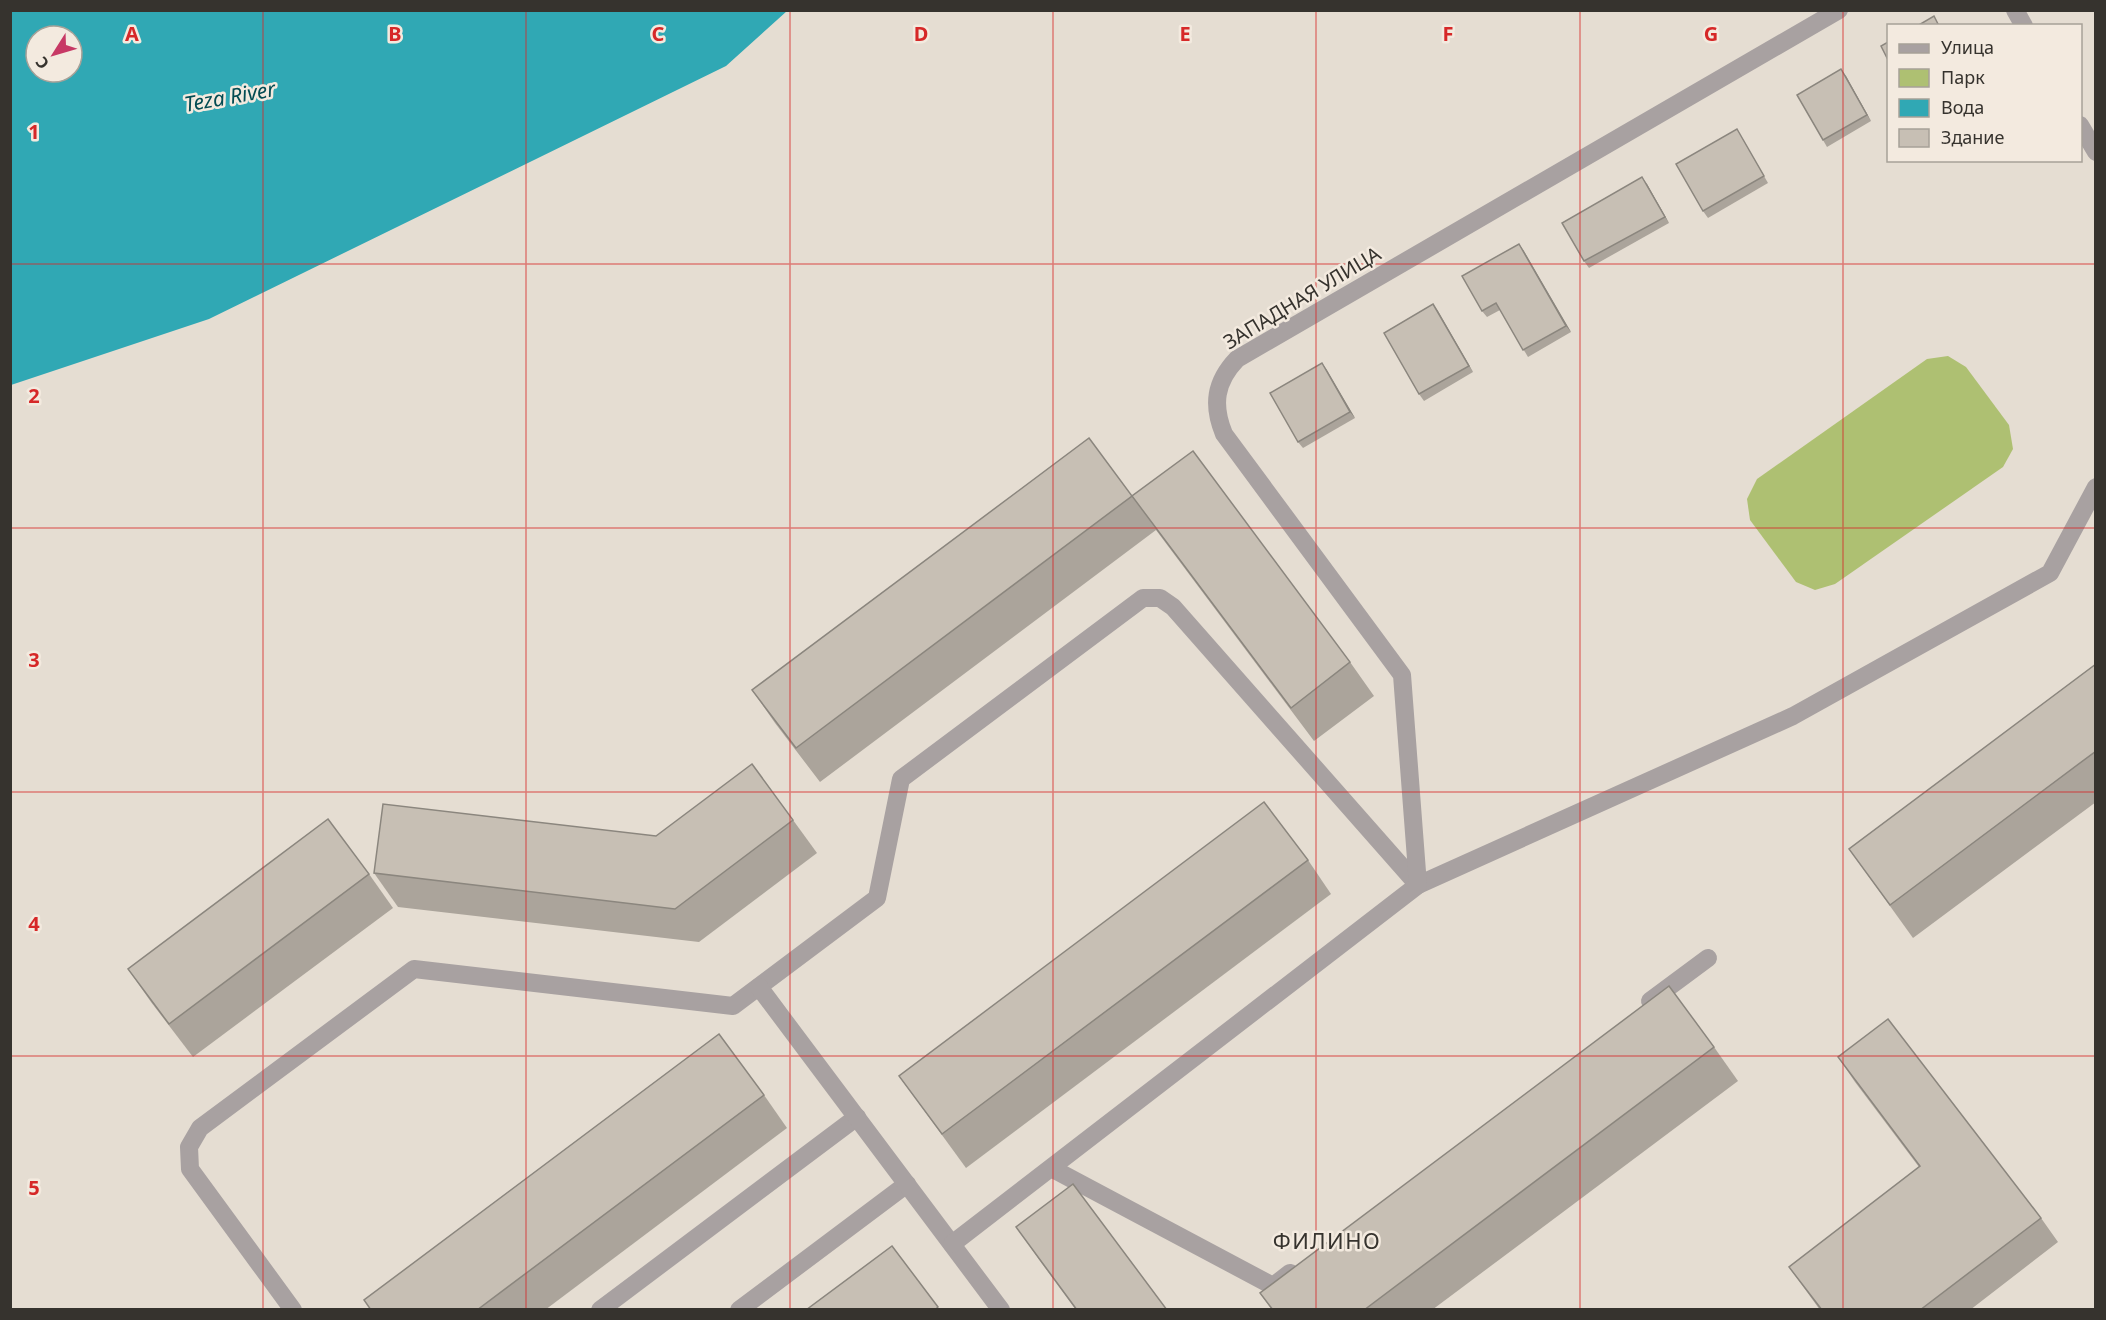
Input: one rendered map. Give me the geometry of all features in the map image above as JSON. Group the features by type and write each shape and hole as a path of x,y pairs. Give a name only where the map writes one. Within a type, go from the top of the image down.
{"street":[{"name":"ЗАПАДНАЯ УЛИЦА","path":"1418,885 1402,675 1224,434 1215,402 1218,386 1226,371 1237,359 1839,10"},
{"path":"2015,10 2023,24"},
{"path":"2082,128 2096,152"},
{"path":"952,1244 1053,1169 1418,885 1793,716 2050,573 2096,487"},
{"path":"293,1310 195,1179 190,1169 189,1147 200,1128 414,969 734,1006 877,898 901,778 1136,602 1151,596 1173,607 1418,885"},
{"path":"1632,1015 1708,958"},
{"path":"759,987 1000,1310"},
{"path":"600,1310 857,1117"},
{"path":"1053,1169 1273,1286 1301,1264"},
{"path":"739,1310 907,1184"}],"green space":[{"path":"1948,356 1966,367 2009,425 2013,449 2003,467 1835,584 1815,590 1796,582 1750,520 1747,499 1757,479 1927,359"}],"water":[{"name":"Teza River","path":"11,10 787,11 726,66 209,319 11,385"}],"building":[{"path":"1934,16 1938,24 1920,24"},
{"path":"1887,43 1887,58 1881,46"},
{"path":"1841,69 1867,115 1823,140 1797,95"},
{"path":"1737,129 1764,176 1703,211 1676,164"},
{"path":"1642,177 1665,217 1584,261 1562,223"},
{"path":"1519,244 1566,326 1523,350 1496,303 1482,311 1462,276"},
{"path":"1433,304 1469,366 1419,394 1384,333"},
{"path":"1322,363 1350,412 1298,442 1270,393"},
{"path":"1089,438 1132,496 796,748 752,690"},
{"path":"1193,451 1350,662 1291,708 1132,496"},
{"path":"2096,664 2096,751 1890,905 1849,849"},
{"path":"752,764 793,820 675,909 374,873 383,804 656,836"},
{"path":"1264,802 1308,860 942,1134 899,1076"},
{"path":"328,819 369,874 169,1024 128,969"},
{"path":"1669,986 1714,1047 1364,1310 1273,1310 1260,1293"},
{"path":"1888,1019 2041,1218 1920,1310 1822,1310 1789,1267 1920,1166 1838,1057"},
{"path":"719,1034 764,1095 477,1310 371,1310 364,1300"},
{"path":"1073,1184 1167,1310 1077,1310 1016,1227"},
{"path":"892,1246 938,1307 935,1310 806,1310"}],"district":[{"name":"ФИЛИНО","path":"1327,1241"}]}
